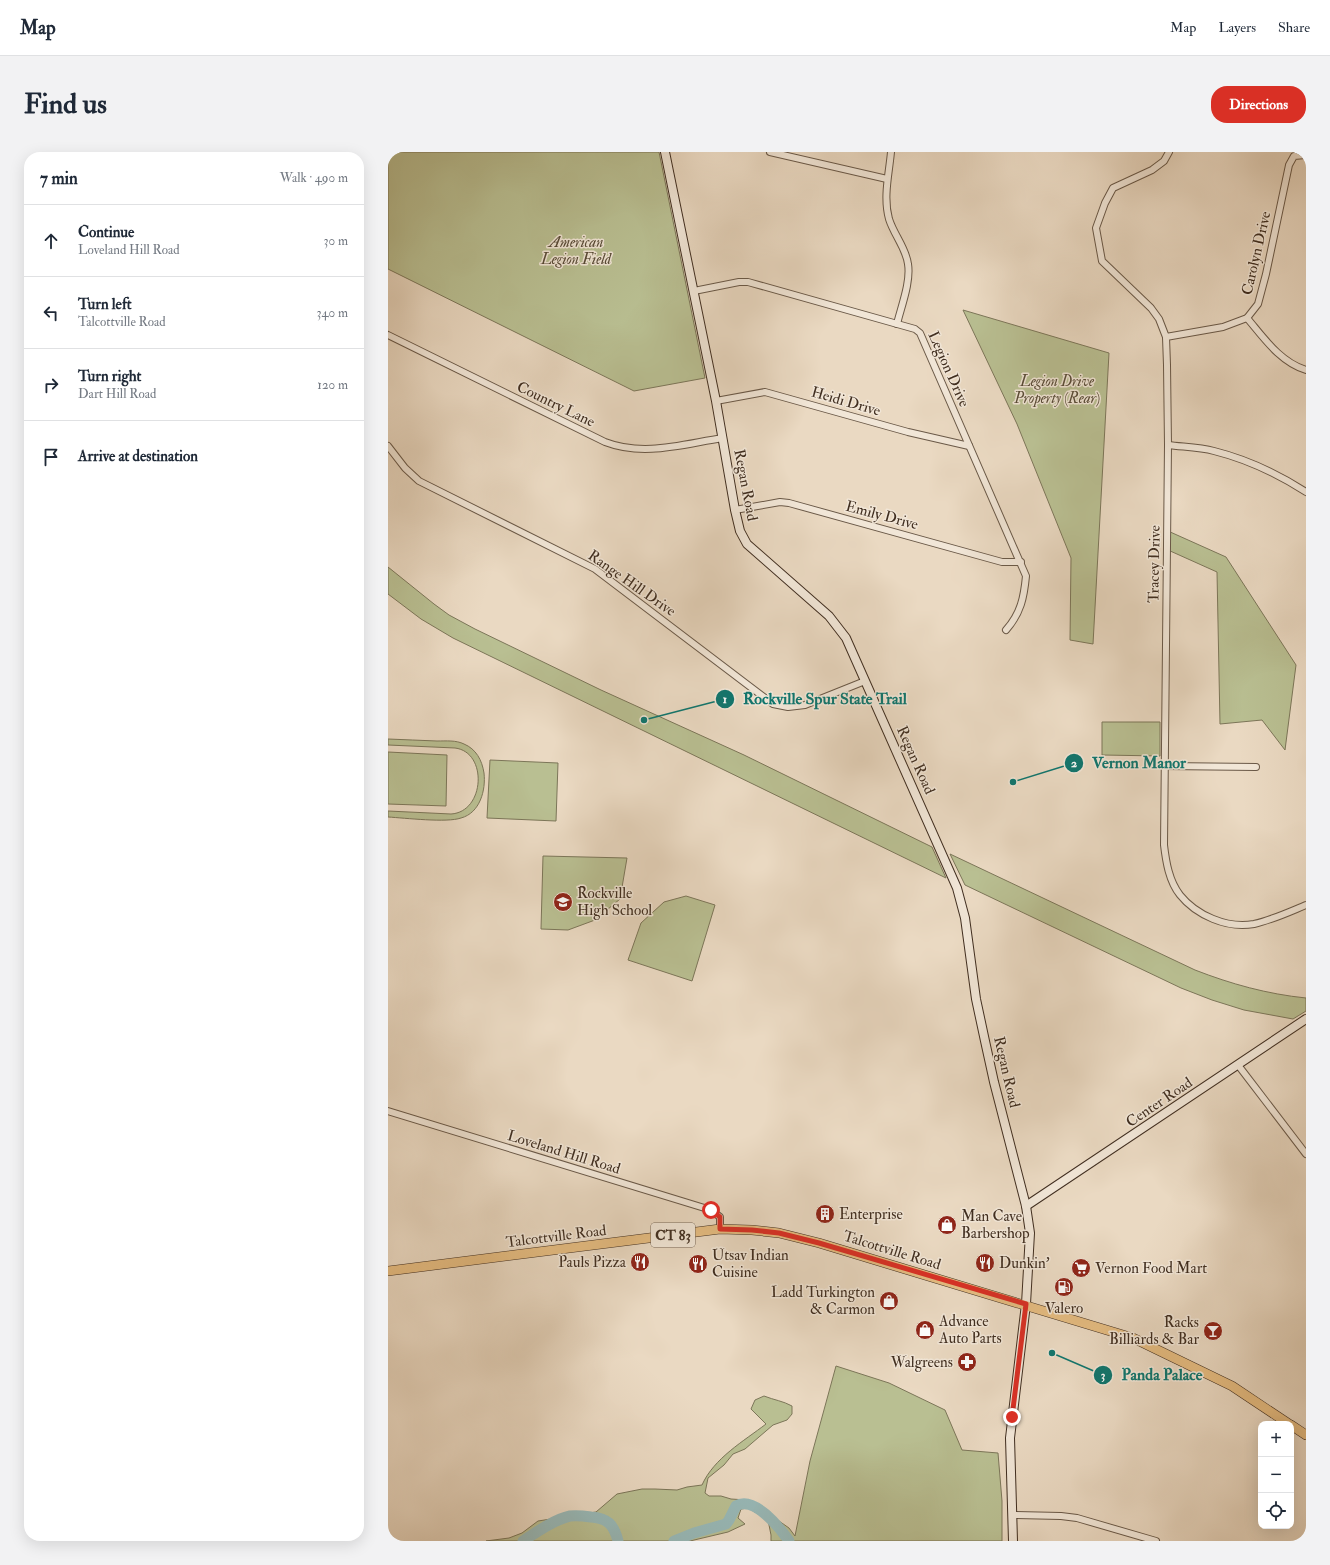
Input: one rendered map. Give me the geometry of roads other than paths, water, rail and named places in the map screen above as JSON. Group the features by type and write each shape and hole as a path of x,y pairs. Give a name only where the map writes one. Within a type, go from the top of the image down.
{"main road":[{"name":"Talcottville Road","path":"388,1272 720,1229 779,1233 808,1240 1026,1304 1133,1338 1232,1386 1284,1421"},
{"name":"Talcottville Road","path":"1294,1428 1306,1435"}],"street":[{"name":"Regan Road","path":"665,152 716,401 740,531 747,544 836,624 846,638 957,888 965,918 976,999 993,1080 1026,1206 1030,1233 1026,1304 1010,1438 1013,1541"},
{"path":"770,152 887,179"},
{"path":"891,152 887,179 887,205 889,219 908,264 909,276 897,324"},
{"name":"Tracey Drive","path":"1169,152 1164,161 1152,170 1113,188 1105,203 1096,228 1102,261 1151,308 1159,319 1166,337 1168,446 1164,845 1167,867 1180,894 1201,913 1218,921 1235,924 1252,924 1267,921 1306,905"},
{"name":"Carolyn Drive","path":"1247,318 1258,304 1266,274 1289,165 1294,156 1306,155"},
{"name":"Legion Drive","path":"694,291 739,282 748,282 915,329 920,334 1026,576 1025,595 1015,620 1006,630"},
{"path":"1166,337 1224,327 1247,318 1283,359 1295,367 1306,370"},
{"name":"Country Lane","path":"388,335 617,447 636,449 658,448 723,438"},
{"name":"Heidi Drive","path":"716,401 765,392 908,432 969,446"},
{"name":"Range Hill Drive","path":"388,446 404,468 419,481 595,569 773,704 788,707 806,706 865,681"},
{"path":"1168,446 1193,447 1220,453 1248,462 1284,478 1306,492"},
{"name":"Emily Drive","path":"735,510 780,502 788,503 1002,562 1021,562"},
{"path":"1165,766 1256,767"},
{"name":"Center Road","path":"1026,1206 1306,1019"},
{"path":"1238,1065 1306,1154"},
{"name":"Loveland Hill Road","path":"388,1111 711,1210 720,1217 720,1229"},
{"path":"1012,1515 1061,1516 1077,1518 1156,1541"}],"waterway":[{"path":"674,1541 694,1533 726,1524 736,1506 743,1504 751,1505 766,1514 789,1541"},
{"path":"523,1541 558,1520 570,1516 583,1516 606,1521 612,1527 618,1541"}],"place":[{"name":"Rockville Spur State Trail","path":"644,720"},
{"name":"Vernon Manor","path":"1013,782"},
{"name":"Rockville High School","path":"563,902"},
{"name":"Enterprise","path":"825,1214"},
{"name":"Man Cave Barbershop","path":"947,1225"},
{"name":"Pauls Pizza","path":"640,1262"},
{"name":"Dunkin'","path":"985,1263"},
{"name":"Utsav Indian Cuisine","path":"698,1264"},
{"name":"Vernon Food Mart","path":"1081,1268"},
{"name":"Valero","path":"1064,1287"},
{"name":"Ladd Turkington & Carmon","path":"889,1301"},
{"name":"Advance Auto Parts","path":"925,1330"},
{"name":"Racks Billiards & Bar","path":"1213,1331"},
{"name":"Panda Palace","path":"1052,1353"},
{"name":"Walgreens","path":"967,1362"}],"park label":[{"name":"American Legion Field","path":"576,250"},
{"name":"Legion Drive Property (Rear)","path":"1057,390"}]}
